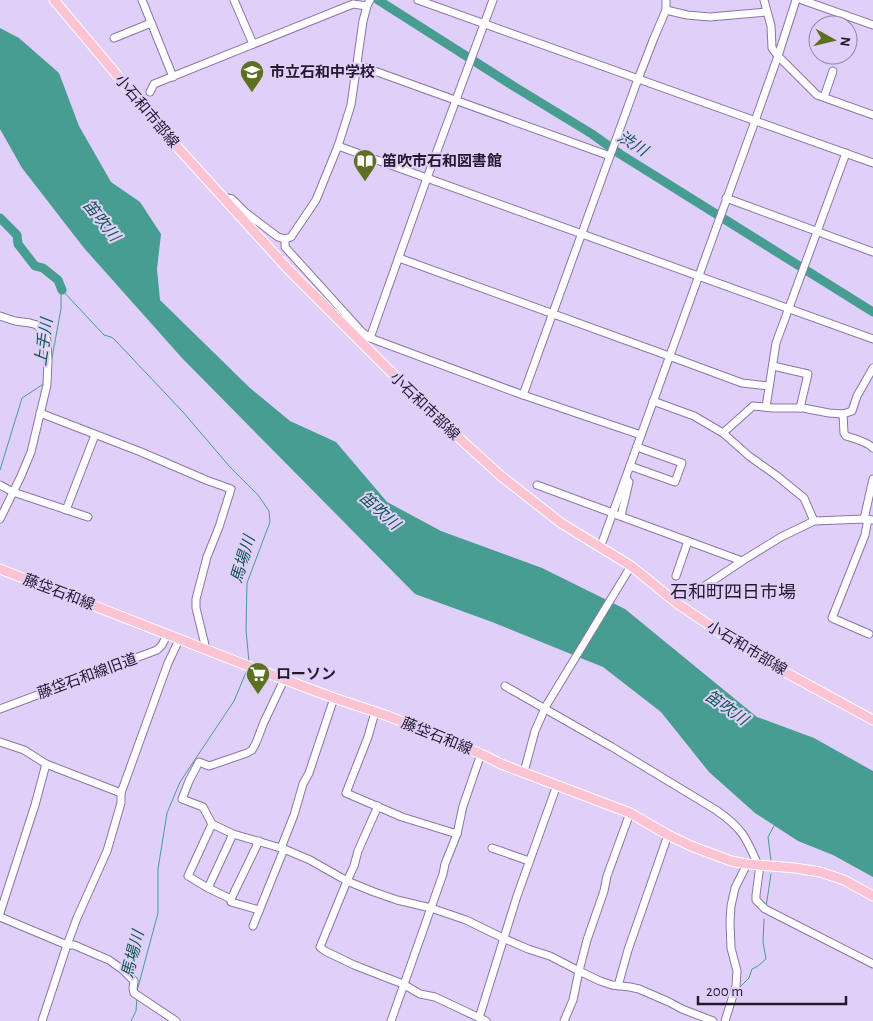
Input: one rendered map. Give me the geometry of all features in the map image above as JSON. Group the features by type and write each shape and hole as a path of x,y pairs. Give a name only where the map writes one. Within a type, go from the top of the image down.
{"main road":[{"name":"小石和市部線","path":"54,0 180,150 288,269 457,438 501,476 561,523 599,547 628,570 678,604 721,633 789,674 873,720"},
{"name":"藤垈石和線","path":"0,569 179,640 375,712 481,754 501,764 630,813 668,835 700,850 731,861 747,864 820,872 853,885 873,896"}],"street":[{"path":"142,0 173,77"},
{"path":"234,0 253,44"},
{"path":"418,0 873,162"},
{"path":"370,338 426,178 493,0"},
{"path":"523,395 638,79 666,10 666,0"},
{"path":"764,0 771,26 772,48 778,56 817,95 873,115"},
{"path":"599,547 755,121 796,0"},
{"path":"802,0 873,25"},
{"path":"150,92 154,84 353,4 368,3 363,21 351,106 338,146 316,200 291,237 285,239 278,237 245,212 232,199 224,199"},
{"path":"666,10 710,17 766,12"},
{"path":"114,38 151,23"},
{"path":"358,65 611,154"},
{"path":"824,97 833,71"},
{"path":"338,146 873,339"},
{"path":"766,407 776,343 846,153"},
{"path":"726,198 873,252"},
{"path":"285,239 285,247 370,338 523,395 641,435"},
{"path":"399,258 742,383 769,386"},
{"path":"0,316 37,326 42,330 47,341 47,381 31,452 0,519"},
{"path":"773,366 808,374 800,408"},
{"path":"723,433 753,406 800,408 843,414 852,410 857,396 873,368"},
{"path":"653,401 694,416 723,433 749,456 804,498 814,521"},
{"path":"40,413 231,489 207,557 196,599 196,608 205,645 203,649"},
{"path":"843,414 844,433 846,436 866,442 873,448"},
{"path":"66,510 95,435"},
{"path":"630,466 675,482 682,463 637,447"},
{"path":"616,514 629,482 626,477"},
{"path":"869,634 832,618 865,535 873,479"},
{"path":"0,485 13,492 88,517"},
{"path":"537,486 742,561"},
{"path":"690,596 781,537 814,521 868,520"},
{"path":"676,576 688,541"},
{"path":"524,772 535,731 545,708 628,570"},
{"name":"藤垈石和線旧道","path":"0,708 157,650 162,646 167,635"},
{"path":"42,1021 77,918 107,851 121,803 121,793 165,670 179,640"},
{"path":"284,680 252,750 209,766 199,762 189,781 182,799 203,807 212,824 233,834 282,848 310,860 346,881 397,900 431,908 466,920 528,949 550,956 606,983 639,989 713,1021"},
{"path":"505,686 612,747 729,819 746,838 759,865 756,900 765,909 873,964"},
{"path":"253,926 294,815 303,784 310,773 334,698"},
{"path":"375,712 368,737 346,793 402,817 457,834"},
{"path":"0,742 24,750 46,764 121,793"},
{"path":"391,1021 457,834 463,806 481,754"},
{"path":"0,913 35,805 46,764"},
{"path":"478,1018 529,861 557,785"},
{"path":"378,806 320,948 354,965 403,984 420,994 435,997 486,1021"},
{"path":"564,1021 573,1000 587,940 604,891 607,876 630,813"},
{"path":"212,824 188,876 231,899 231,902 259,910"},
{"path":"208,888 233,834"},
{"path":"618,986 628,950 668,835"},
{"path":"231,899 259,841"},
{"path":"492,848 529,861"},
{"path":"725,1021 736,986 737,971 731,948 731,906 735,888 747,864"},
{"path":"0,917 67,945 74,944 109,960 134,981 134,993 173,1020"}],"water":[{"name":"笛吹川","path":"0,28 19,38 59,73 79,126 111,182 140,202 161,234 157,269 160,300 250,388 290,421 336,442 387,502 441,531 542,568 625,609 757,717 814,738 873,771 873,877 833,855 798,841 755,813 709,772 661,712 603,667 492,622 415,594 182,358 84,248 22,168 0,129"}],"waterway":[{"name":"渋川","path":"378,0 873,312"},
{"name":"馬場川","path":"0,218 17,235 18,244 35,266 43,268 58,280 62,290"},
{"name":"馬場川","path":"62,290 104,335 114,339 183,412 230,467 258,495 269,511 270,522 247,583 246,630 249,662"},
{"name":"上手川","path":"51,363 61,309 61,291"},
{"name":"上手川","path":"0,470 22,398 45,383"},
{"name":"馬場川","path":"137,991 158,913 158,869 167,813 180,782 234,701 247,670"},
{"path":"771,861 768,837 775,824"},
{"path":"766,907 771,874"},
{"path":"739,988 749,978 752,969 766,959 763,942 764,919"},
{"name":"馬場川","path":"131,1021 136,1011 137,998"}],"place":[{"name":"市立石和中学校","path":"252,93"},
{"name":"笛吹市石和図書館","path":"365,182"},
{"name":"ローソン","path":"258,695"}],"district":[{"name":"石和町四日市場","path":"733,592"}]}
